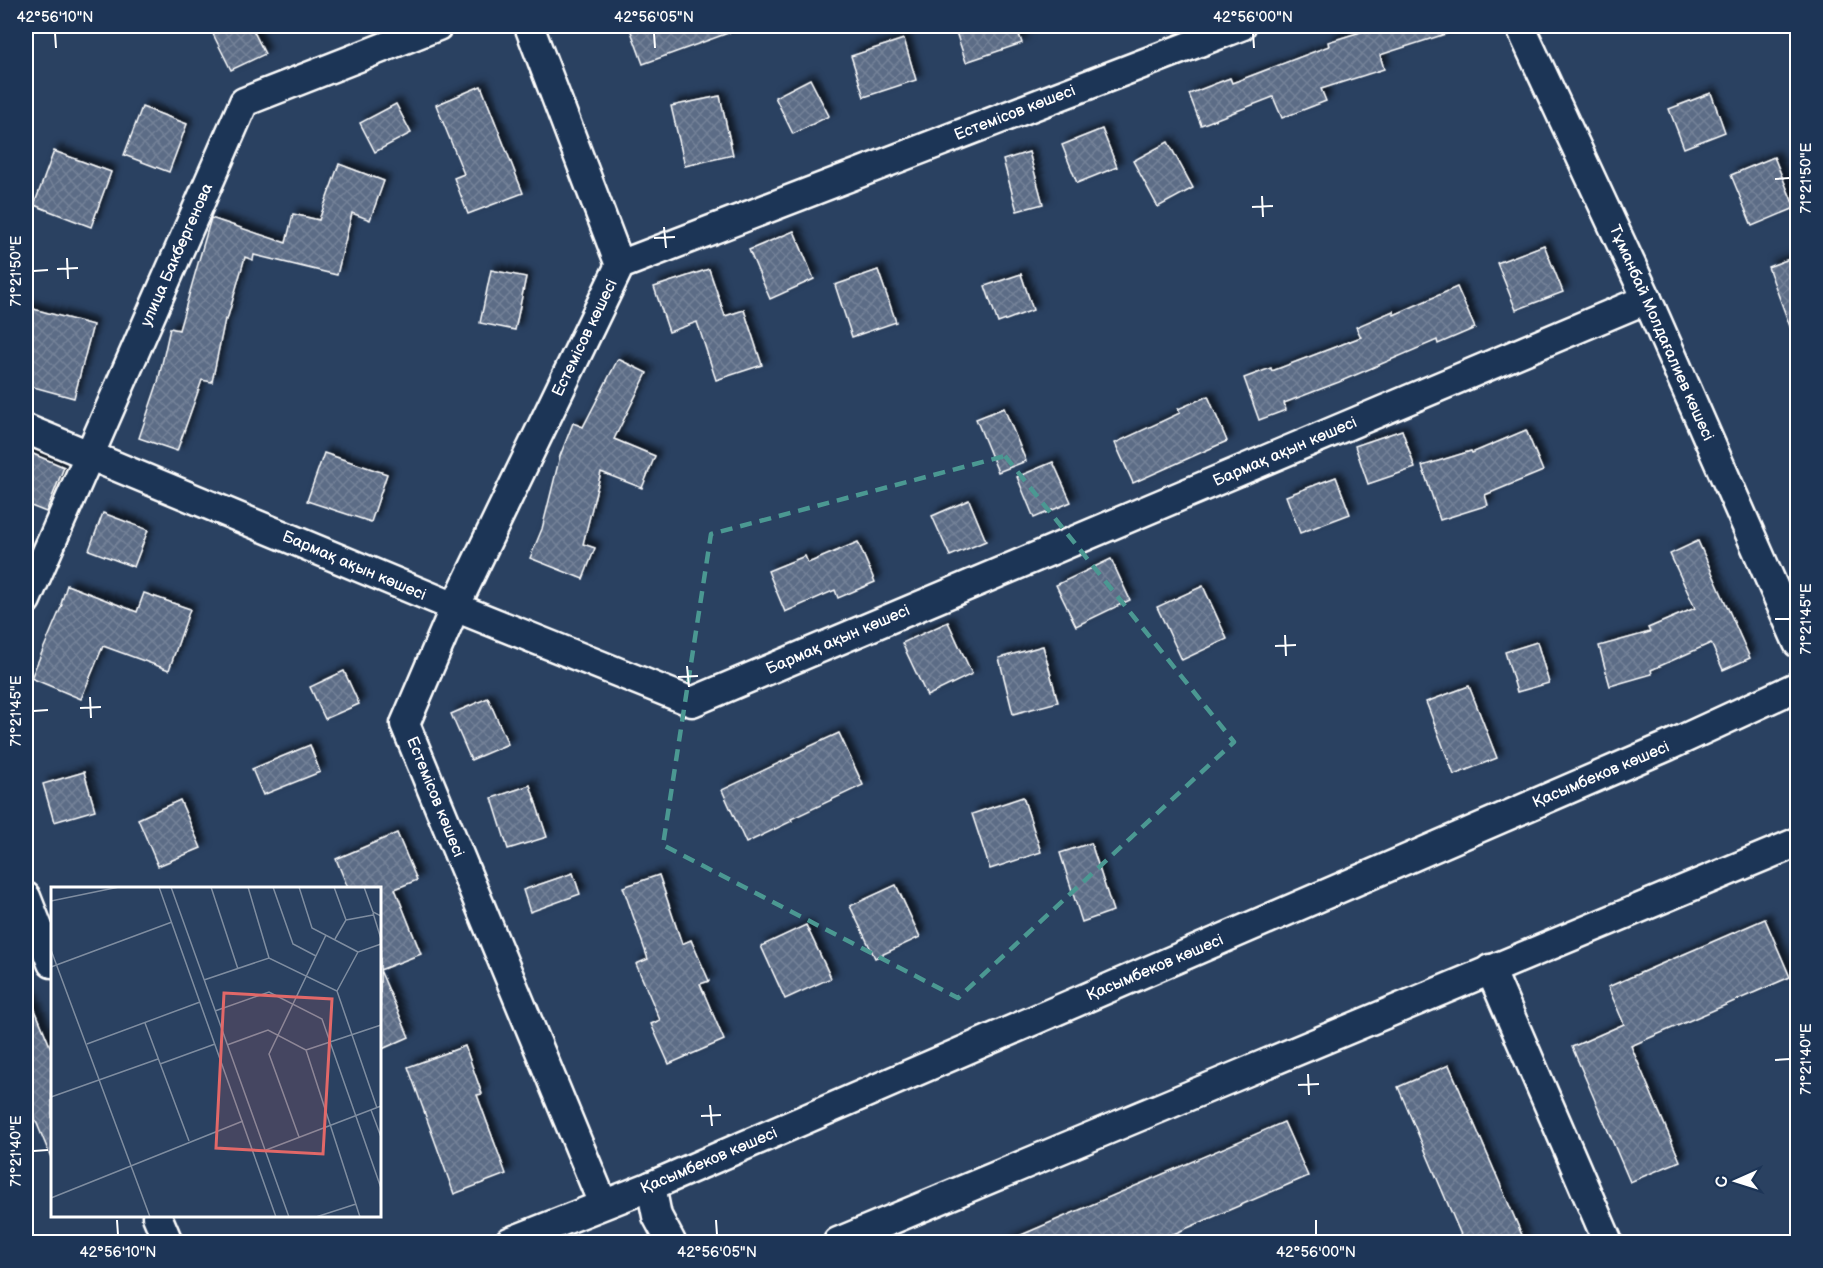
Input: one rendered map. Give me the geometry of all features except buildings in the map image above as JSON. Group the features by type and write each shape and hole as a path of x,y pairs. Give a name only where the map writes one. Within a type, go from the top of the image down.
{"street":[{"name":"улица Бакбергенова","path":"26,600 244,102 438,26"},
{"name":"Естемісов көшесі","path":"529,26 620,265"},
{"name":"Естемісов көшесі","path":"603,1204 405,724 454,608 620,265 1241,26"},
{"name":"Тұманбай Молдағалиев көшесі","path":"1520,26 1647,299 1797,643"},
{"name":"Бармақ ақын көшесі","path":"26,429 454,608 692,702 1647,299"},
{"name":"Қасымбеков көшесі","path":"509,1242 651,1186 1657,751 1797,686"},
{"path":"838,1242 1797,842"},
{"path":"26,897 51,960"},
{"path":"1490,969 1608,1242"},
{"path":"651,1186 657,1216 671,1242"},
{"path":"158,1217 168,1242"}],"highlighted area":[{"path":"1005,456 1234,742 958,998 663,845 711,534"}]}
